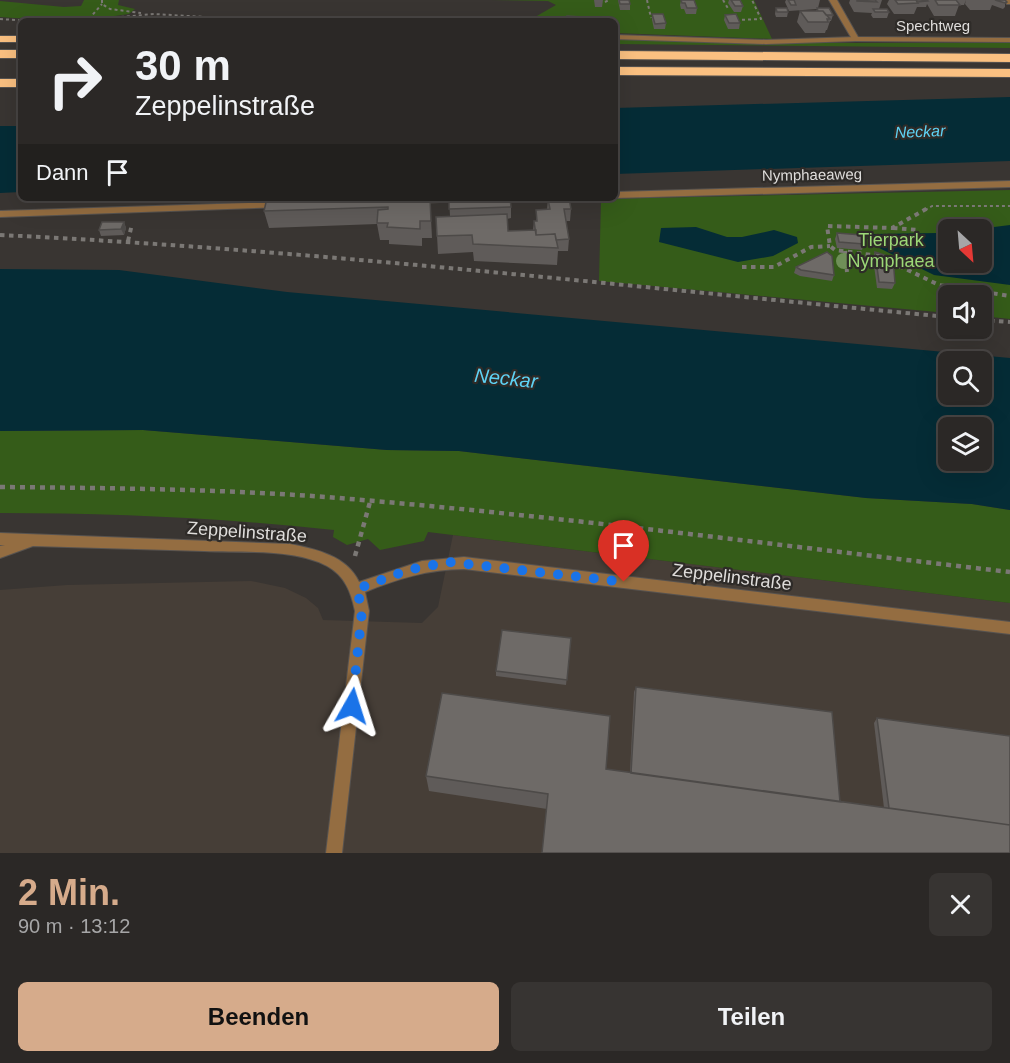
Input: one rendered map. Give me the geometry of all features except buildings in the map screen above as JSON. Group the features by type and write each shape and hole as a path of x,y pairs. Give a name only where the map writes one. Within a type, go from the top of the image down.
{"highway":[{"path":"0,39 18,39"},
{"path":"0,54 18,54"},
{"path":"618,56 1010,58"},
{"path":"618,71 1010,74"},
{"path":"618,77 698,72"},
{"path":"0,83 18,83"}],"street":[{"path":"833,0 856,39"},
{"name":"Spechtweg","path":"618,37 766,42 856,39 1010,40"},
{"name":"Nymphaeaweg","path":"618,195 1010,184"},
{"path":"0,214 292,204"},
{"name":"Zeppelinstraße","path":"0,539 291,549 331,561 353,583 435,564 464,563 1010,628"},
{"path":"0,552 35,540"},
{"path":"334,853 361,627 362,611 353,583"}],"path":[{"path":"605,2 609,0"},
{"path":"647,0 651,18"},
{"path":"723,0 729,10"},
{"path":"736,20 761,20 752,0"},
{"path":"90,18 102,2 110,9 145,14 219,18"},
{"path":"107,18 145,14"},
{"path":"0,19 18,20"},
{"path":"892,228 932,206 1010,206"},
{"path":"830,246 827,226 919,230"},
{"path":"0,235 128,241 276,253 938,316"},
{"path":"742,267 774,267 811,247 830,246 835,250 875,254 939,285 1010,296"},
{"path":"845,251 847,272"},
{"path":"992,321 1010,322"},
{"path":"0,487 144,488 323,497 428,506 1010,572"},
{"path":"353,583 370,502"}],"shaded area":[{"path":"453,535 1010,603 1010,853 0,853 0,590 67,585 251,581 285,588 306,598 318,608 323,620 422,623 438,607"}],"green space":[{"path":"84,0 119,0 118,5 135,9 129,14 91,18 0,17 0,1 64,7 81,6"},
{"path":"490,0 754,0 772,39 618,33 618,18 533,18 556,5 548,1"},
{"path":"618,39 781,43 1010,43 1010,48 618,44"},
{"name":"Tierpark Nymphaea","path":"1010,190 1010,319 992,317 992,285 938,285 938,312 599,281 601,201 618,201 618,199"},
{"path":"143,430 387,450 459,451 866,498 972,504 1010,510 1010,603 428,532 424,541 380,550 368,539 347,545 333,537 334,530 167,517 0,513 0,431"}],"water":[{"name":"Neckar","path":"1010,97 1010,161 618,174 618,108"},
{"path":"0,126 18,126 18,192 0,193"},
{"path":"1010,225 1010,285 934,275 873,245 867,238 873,234 938,232 938,273 992,273 992,227"},
{"path":"696,227 727,237 742,237 774,230 797,237 798,243 773,256 738,262 659,242 661,228"},
{"name":"Neckar","path":"0,269 119,270 287,292 938,351 938,405 992,405 992,356 1010,358 1010,510 972,504 866,498 459,451 387,450 143,430 0,431"}],"route":[{"path":"352,706 362,611 357,589 408,570 449,562 624,582"}]}
